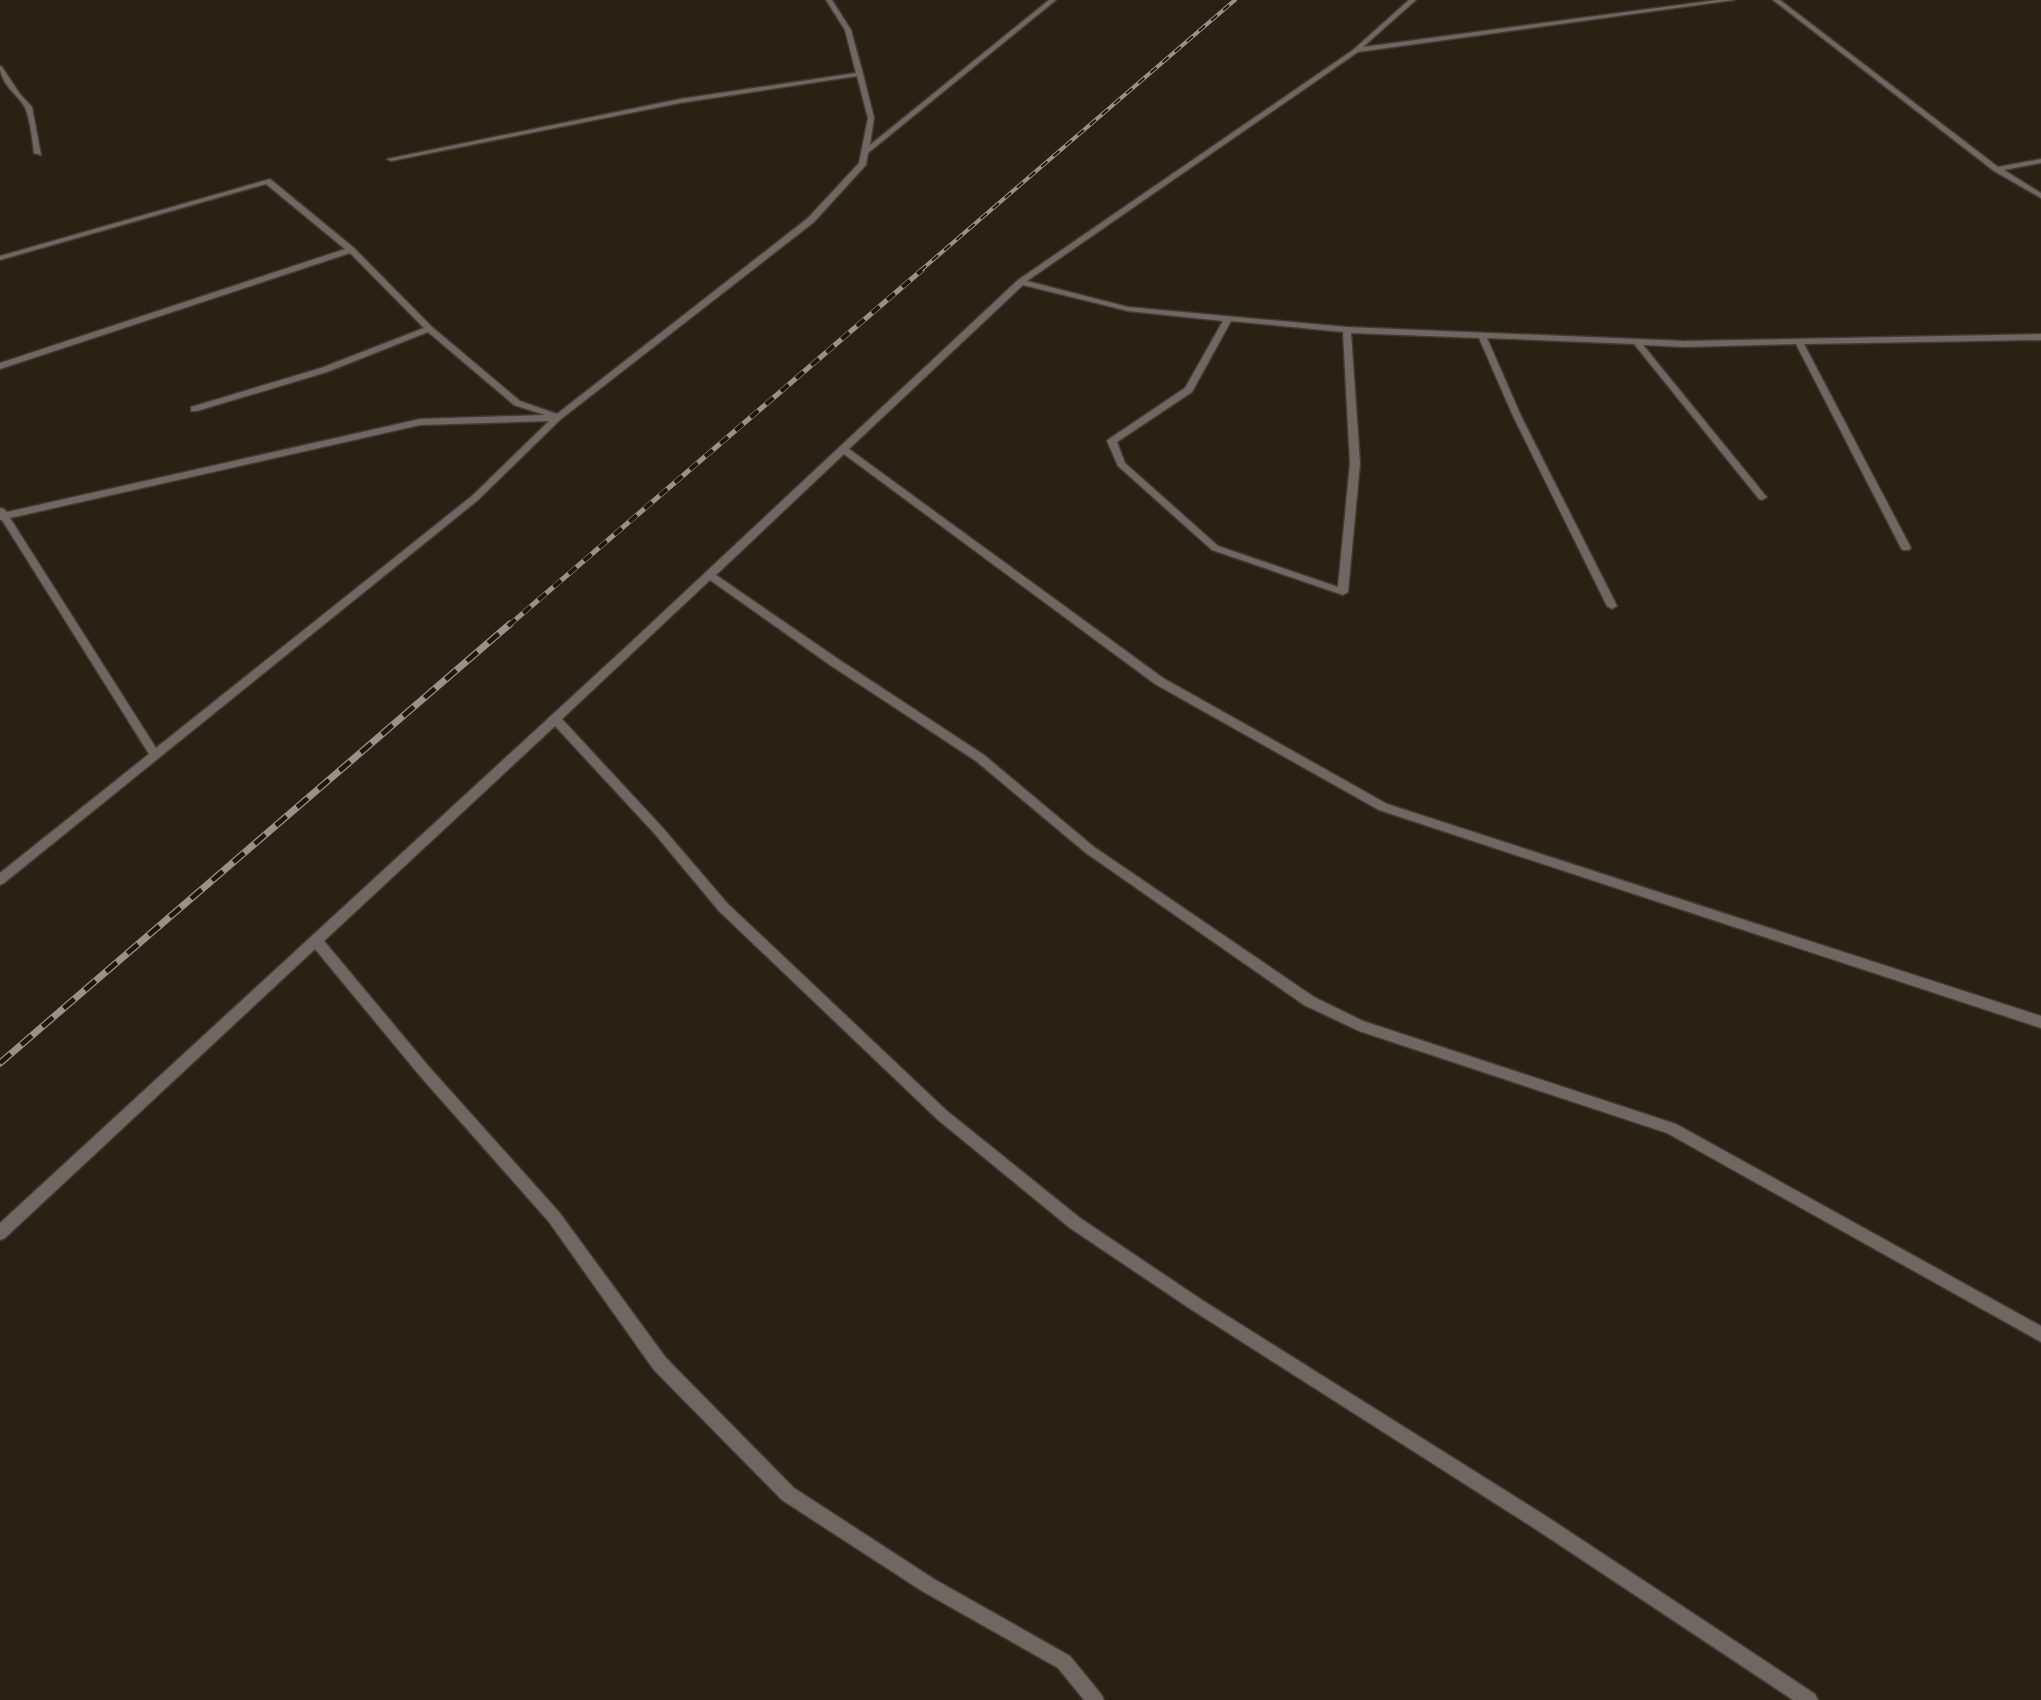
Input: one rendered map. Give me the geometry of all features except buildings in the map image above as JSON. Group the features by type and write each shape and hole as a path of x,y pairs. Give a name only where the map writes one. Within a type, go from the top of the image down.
{"street":[{"path":"0,880 476,498 558,417 811,220 862,163 871,118 848,30 828,0"},
{"path":"865,152 1053,0"},
{"path":"0,1233 555,719 1021,282 1355,51 1413,0"},
{"path":"1355,51 1731,0"},
{"path":"1776,0 1998,168 2041,196"},
{"path":"0,68 17,95 29,107 38,153"},
{"path":"390,159 680,101 860,74"},
{"path":"1998,168 2041,161"},
{"path":"0,258 267,181 351,250 429,330 517,403 558,417"},
{"path":"0,366 351,250"},
{"path":"1021,282 1128,309 1347,330 1685,345 2041,337"},
{"path":"1228,319 1189,390 1112,441 1121,464 1215,548 1343,592 1355,463 1347,330"},
{"path":"194,409 324,370 429,330"},
{"path":"1482,336 1517,416 1612,606"},
{"path":"1636,342 1762,497"},
{"path":"1799,342 1906,548"},
{"path":"155,755 1,514 420,422 558,417"},
{"path":"843,449 1159,681 1383,807 2041,1022"},
{"path":"709,575 980,758 1090,850 1309,1001 1359,1025 1671,1128 2041,1334"},
{"path":"555,719 658,830 723,907 942,1115 1074,1223 1197,1305 1543,1524 1809,1700"},
{"path":"316,941 424,1071 554,1217 660,1364 788,1494 928,1585 1064,1662 1095,1700"}],"railway":[{"path":"920,271 1235,0"},
{"path":"508,626 922,270"},
{"path":"0,1063 510,624"}]}
